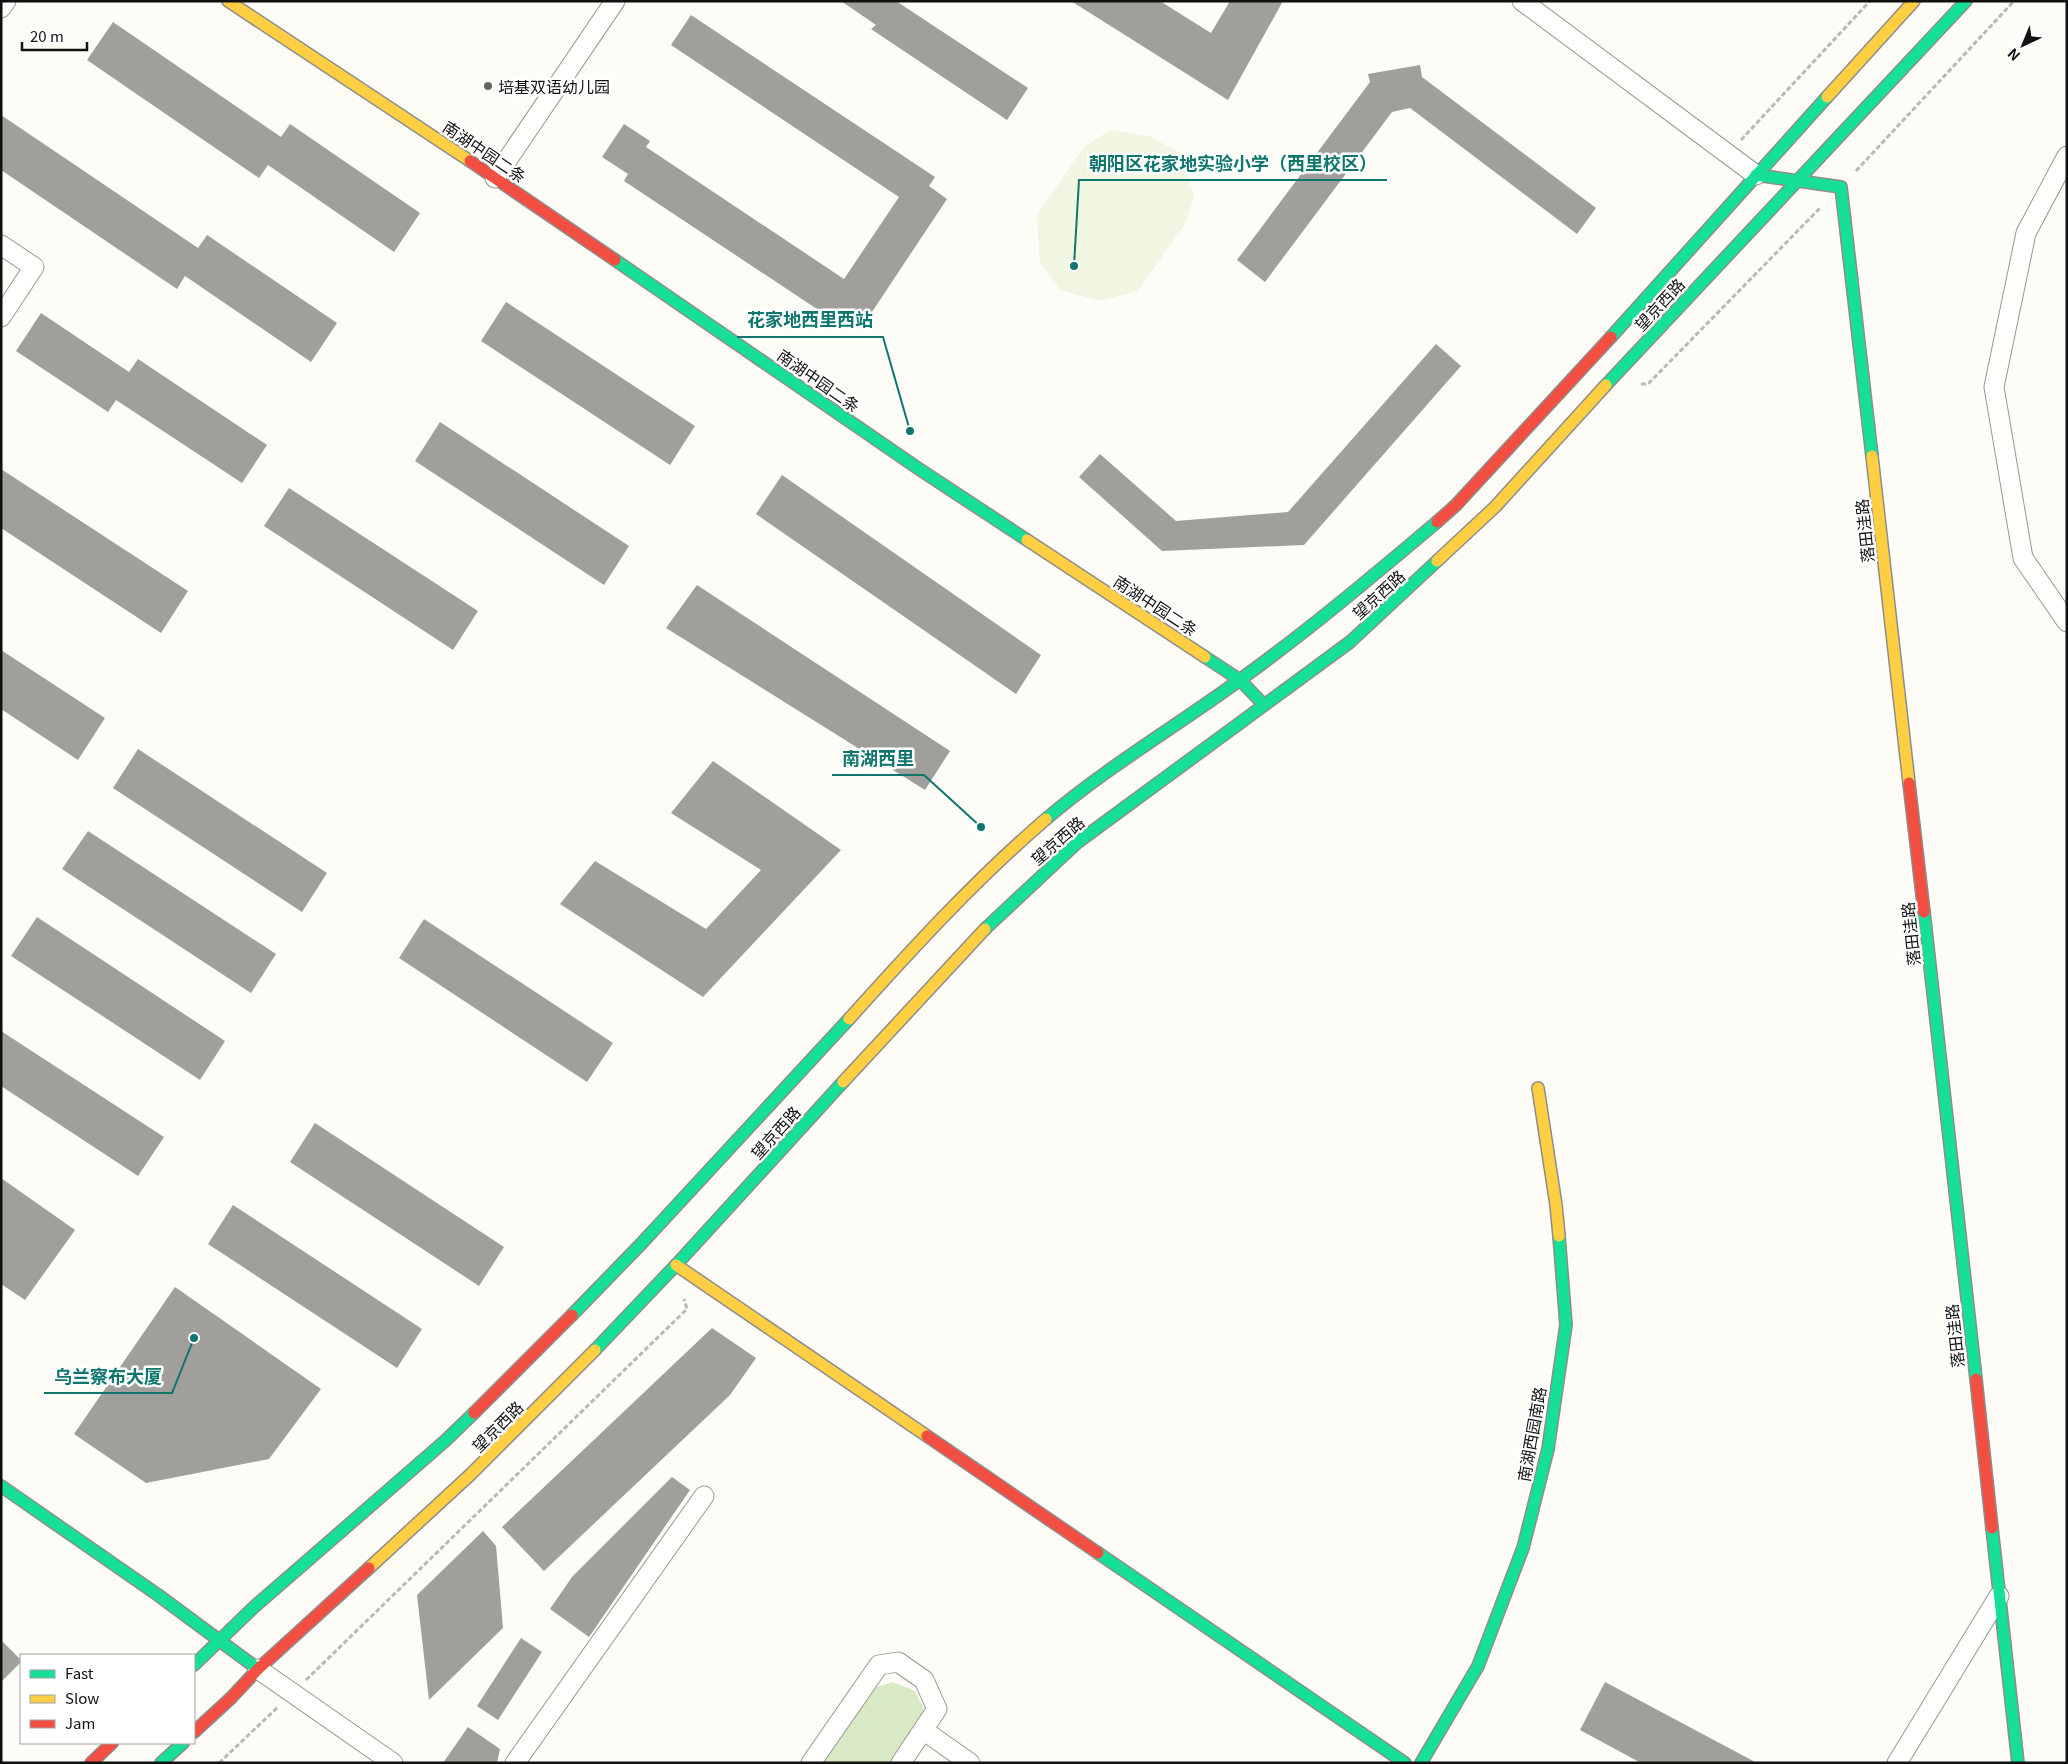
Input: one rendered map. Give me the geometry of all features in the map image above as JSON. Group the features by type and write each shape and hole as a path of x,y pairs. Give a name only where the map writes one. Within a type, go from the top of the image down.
{"main road":[{"name":"南湖中园二条","path":"228,1 495,178 919,469 1240,680 1264,705"},
{"name":"望京西路","path":"195,1664 253,1608 445,1441 551,1337 648,1237 962,897 1007,853 1051,815 1146,744 1240,680 1348,598 1456,505 1590,360 1914,1"},
{"name":"望京西路","path":"195,1731 231,1698 258,1669 471,1474 574,1372 676,1265 912,1006 997,916 1078,842 1350,642 1495,507 1610,380 1966,1"},
{"name":"落田洼路","path":"1756,175 1796,182 1842,186 2018,1763"},
{"name":"南湖西园南路","path":"1421,1763 1478,1666 1523,1548 1548,1449 1566,1325 1556,1205 1538,1088"},
{"path":"676,1265 1405,1763"},
{"path":"1,1486 220,1640 258,1669"},
{"path":"91,1763 111,1744"},
{"path":"161,1763 182,1744"}],"street":[{"path":"1,8 6,1"},
{"path":"495,178 615,1"},
{"path":"1522,1 1756,175"},
{"path":"2067,156 2026,233 1994,387 2023,558 2067,622"},
{"path":"1,245 34,267 1,317"},
{"path":"515,1763 704,1496"},
{"path":"1897,1763 1999,1596"},
{"path":"811,1763 878,1665 898,1662 924,1680 937,1709 901,1763"},
{"path":"258,1669 393,1763"},
{"path":"923,1730 970,1763"}],"path":[{"path":"1728,154 1870,1"},
{"path":"219,1763 687,1309 676,1265"}],"green space":[{"path":"1110,130 1149,136 1180,153 1194,196 1186,222 1138,291 1100,301 1060,290 1040,263 1037,215 1084,147"},
{"path":"893,1682 915,1691 924,1709 921,1727 896,1763 820,1763 870,1689"}],"building":[{"path":"841,1 896,1 1028,88 1007,120 871,29 876,25"},
{"path":"1071,1 1160,1 1211,33 1230,1 1283,1 1228,100"},
{"path":"691,15 935,177 929,186 947,199 864,324 848,313 841,325 624,181 628,174 602,157 624,124 650,141 646,147 844,279 899,197 671,45"},
{"path":"113,22 281,137 290,124 420,213 394,252 268,165 259,178 87,60"},
{"path":"1420,65 1422,77 1596,208 1577,234 1410,108 1392,112 1265,282 1237,260 1370,82 1368,74"},
{"path":"1,115 198,248 207,235 337,323 311,362 185,276 177,289 1,170"},
{"path":"506,302 695,426 670,465 481,341"},
{"path":"41,313 129,372 138,359 267,445 242,483 116,400 108,412 16,351"},
{"path":"1436,344 1461,366 1304,545 1162,551 1079,477 1100,454 1176,521 1288,512"},
{"path":"440,422 629,546 604,585 415,461"},
{"path":"1,469 188,591 161,633 1,528"},
{"path":"782,475 1041,655 1016,694 756,514"},
{"path":"289,488 478,611 453,650 264,526"},
{"path":"697,585 950,751 925,790 666,628"},
{"path":"1,650 105,718 78,760 1,709"},
{"path":"138,749 327,873 302,912 113,788"},
{"path":"713,761 841,850 703,997 560,904 595,861 706,929 761,870 671,813"},
{"path":"88,831 276,954 251,993 62,869"},
{"path":"37,917 225,1041 200,1080 11,956"},
{"path":"424,919 613,1043 587,1082 399,958"},
{"path":"1,1031 164,1137 138,1176 1,1086"},
{"path":"315,1123 504,1247 479,1286 290,1162"},
{"path":"1,1178 75,1230 25,1300 1,1284"},
{"path":"233,1205 422,1329 397,1368 208,1244"},
{"path":"175,1287 321,1389 269,1459 146,1483 74,1434"},
{"path":"712,1328 756,1358 730,1395 544,1571 502,1527"},
{"path":"672,1477 690,1490 589,1637 550,1609 572,1577"},
{"path":"483,1531 496,1546 503,1628 429,1700 417,1595"},
{"path":"521,1638 542,1652 498,1720 477,1706"},
{"path":"1,1640 20,1659 20,1663 1,1682"},
{"path":"1605,1682 1757,1763 1641,1763 1580,1730"},
{"path":"468,1727 500,1749 497,1763 443,1763"}],"traffic: fast":[{"path":"1606,385 1966,1"},
{"path":"1611,337 1827,97"},
{"path":"1756,175 1841,187 1872,456"},
{"path":"615,260 919,469 1027,540"},
{"path":"1046,819 1093,782 1266,660 1437,522"},
{"path":"985,929 1078,842 1350,642 1437,561"},
{"path":"1205,657 1240,680 1264,705"},
{"path":"1924,912 1976,1379"},
{"path":"572,1315 641,1244 849,1019"},
{"path":"595,1350 676,1265 843,1082"},
{"path":"1421,1763 1478,1666 1523,1548 1548,1449 1566,1325 1559,1236"},
{"path":"195,1664 253,1608 445,1441 474,1413"},
{"path":"1,1486 158,1595 258,1669"},
{"path":"1992,1528 2018,1763"},
{"path":"1098,1553 1405,1763"},
{"path":"161,1763 182,1744"}],"traffic: slow":[{"path":"228,1 470,161"},
{"path":"1827,97 1914,1"},
{"path":"1437,561 1495,507 1606,385"},
{"path":"1872,456 1909,783"},
{"path":"1027,540 1205,657"},
{"path":"849,1019 920,941 969,891 1046,819"},
{"path":"843,1082 985,929"},
{"path":"1538,1088 1559,1236"},
{"path":"676,1265 927,1436"},
{"path":"369,1568 471,1474 595,1350"}],"traffic: jam":[{"path":"470,161 615,260"},
{"path":"1437,522 1456,505 1611,337"},
{"path":"1909,783 1924,912"},
{"path":"474,1413 572,1315"},
{"path":"1976,1379 1992,1528"},
{"path":"927,1436 1098,1553"},
{"path":"195,1731 231,1698 258,1669 369,1568"},
{"path":"91,1763 111,1744"}],"place":[{"name":"培基双语幼儿园","path":"488,86"},
{"name":"朝阳区花家地实验小学（西里校区）","path":"1074,266"},
{"name":"花家地西里西站","path":"910,431"},
{"name":"南湖西里","path":"981,827"},
{"name":"乌兰察布大厦","path":"194,1338"}]}
